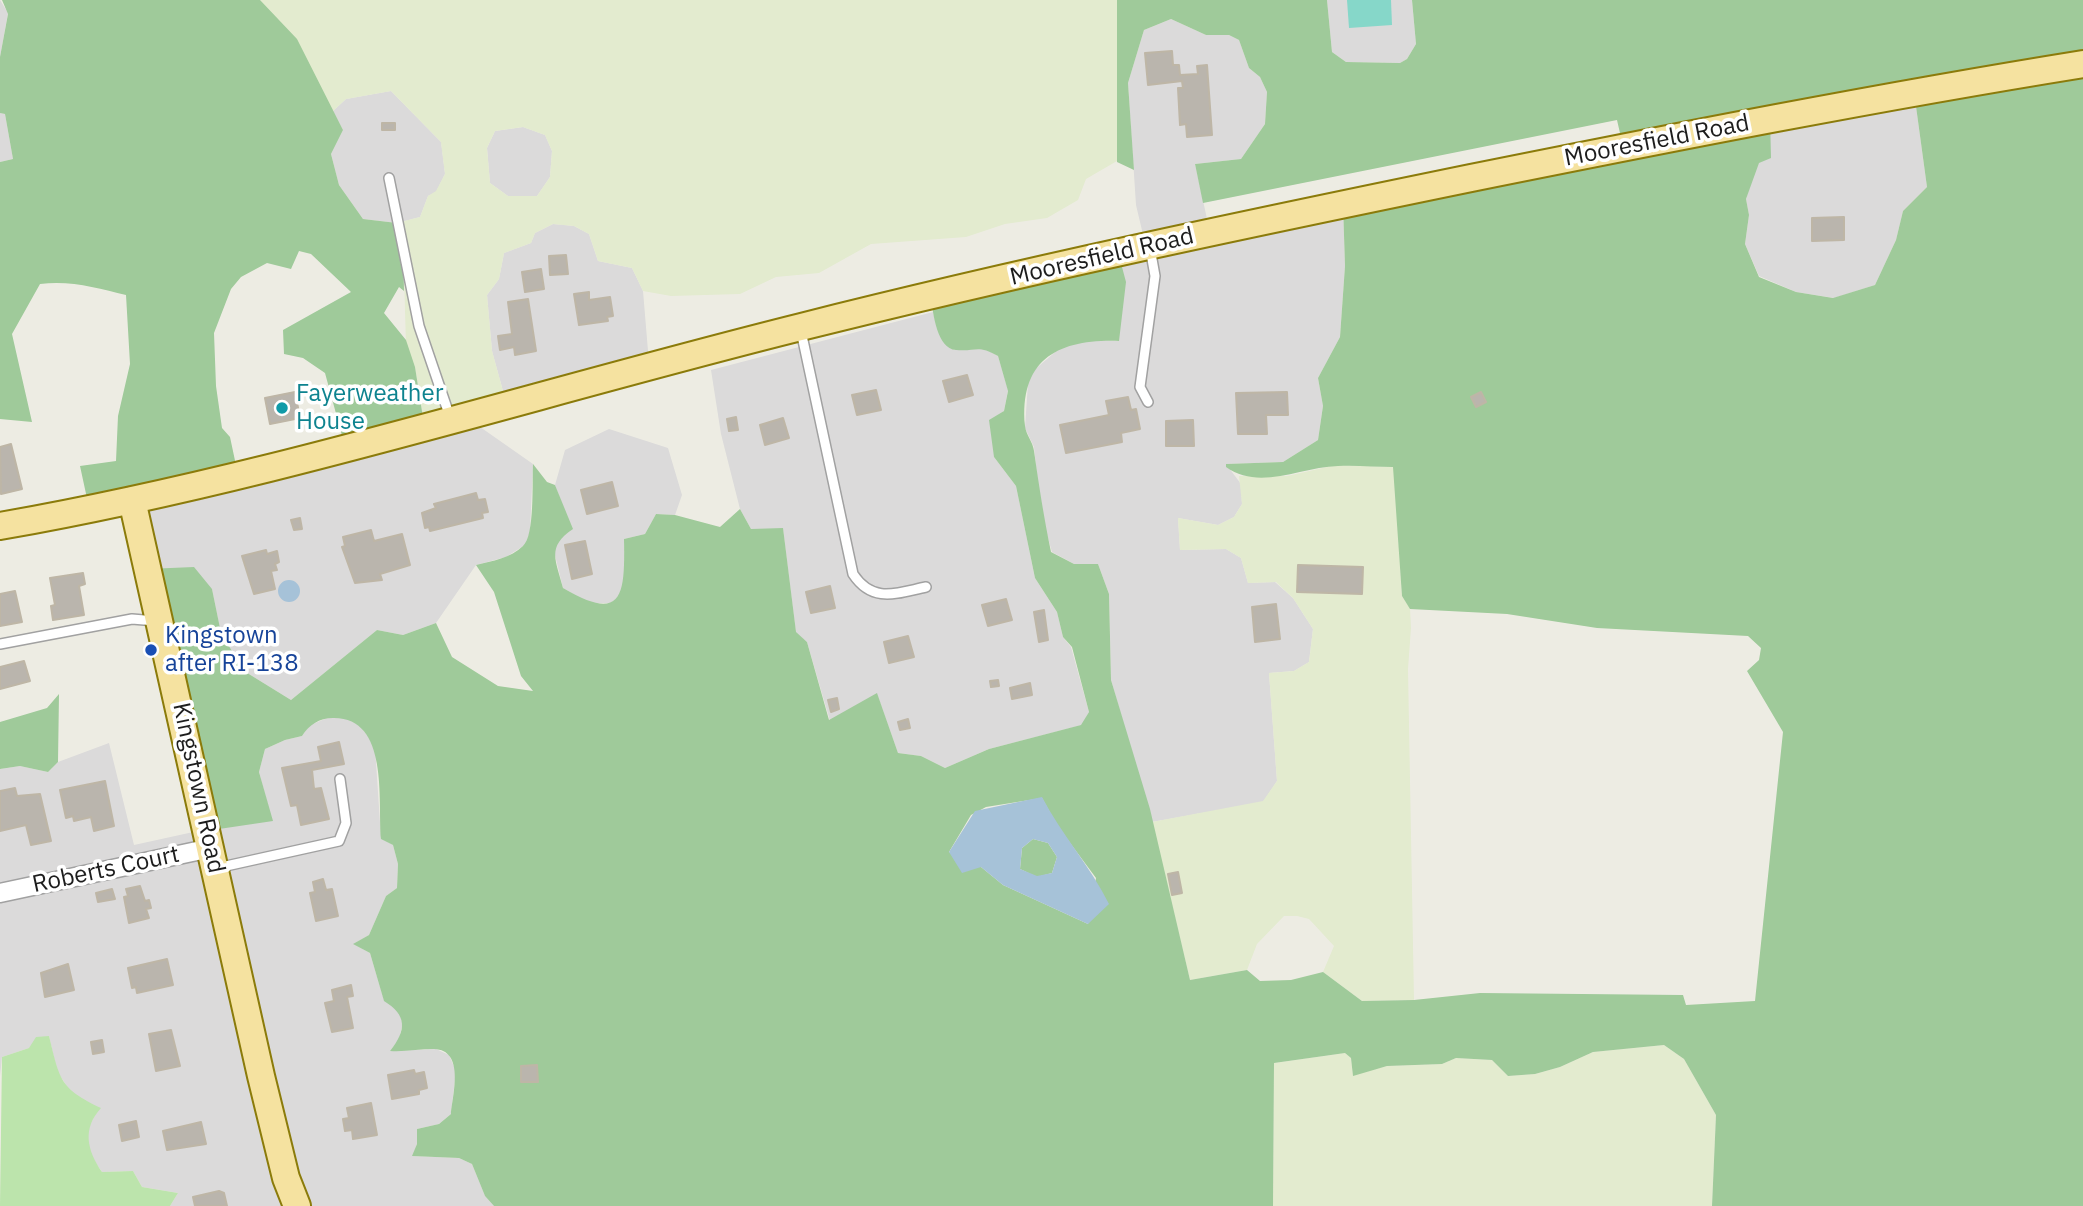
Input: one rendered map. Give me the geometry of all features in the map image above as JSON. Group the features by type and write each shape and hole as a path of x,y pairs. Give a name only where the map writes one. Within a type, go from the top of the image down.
{"main road":[{"name":"Mooresfield Road","path":"132,500 451,420 800,327 1150,246 1696,132 1918,90 2083,64"},
{"path":"0,527 132,500"},
{"name":"Kingstown Road","path":"132,500 261,1076 286,1178 297,1206"}],"street":[{"name":"Roberts Court","path":"0,893 213,858"}],"lane":[{"path":"389,178 419,326 451,420"},
{"path":"1148,402 1140,387 1155,276 1150,246"},
{"path":"800,327 853,575 862,588 873,593 890,595 926,587"},
{"path":"0,644 132,619 161,622"},
{"path":"213,858 339,841 346,823 340,779"}],"shaded area":[{"path":"0,0 8,13 0,57"},
{"path":"1327,0 1412,0 1416,44 1407,59 1400,63 1346,62 1332,52"},
{"path":"1347,0 1391,0 1392,25 1349,28"},
{"path":"1171,19 1206,35 1229,35 1239,40 1249,68 1260,77 1267,92 1265,124 1241,159 1195,164 1209,228 1343,204 1345,266 1340,337 1318,378 1323,406 1318,440 1283,462 1226,464 1241,484 1242,504 1234,517 1218,525 1178,518 1180,550 1226,549 1241,558 1248,583 1275,582 1293,598 1313,629 1309,662 1294,671 1269,673 1277,781 1263,802 1152,822 1111,680 1109,594 1098,564 1074,564 1052,552 1041,514 1034,447 1025,428 1028,383 1033,371 1061,347 1090,340 1119,341 1118,252 1145,243 1136,205 1128,83 1144,30"},
{"path":"391,91 441,142 445,174 436,192 428,196 420,217 397,223 363,219 339,185 331,154 343,130 333,111 346,99"},
{"path":"1915,99 1927,187 1903,211 1896,240 1875,285 1834,298 1796,292 1759,276 1745,244 1749,215 1746,199 1770,117"},
{"path":"0,113 5,114 13,159 0,162"},
{"path":"523,127 545,135 552,151 550,177 537,196 508,196 490,183 487,148 495,131"},
{"path":"553,224 574,226 589,234 598,261 632,268 643,291 649,363 506,402 492,351 487,295 499,279 504,253 531,243 535,233"},
{"path":"933,312 937,328 954,350 982,347 998,356 1008,390 1004,411 994,419 994,457 1016,486 1035,578 1057,612 1063,637 1071,647 1089,712 1082,725 989,749 945,768 921,756 898,753 877,694 830,721 807,642 796,633 783,529 751,529 740,509 721,434 711,370"},
{"path":"463,415 533,464 530,532 525,545 506,557 476,565 436,623 403,635 377,630 291,700 244,671 221,634 212,589 150,569 135,497"},
{"path":"609,429 668,448 682,495 675,515 656,514 645,534 624,539 625,584 620,597 610,603 588,603 563,588 554,551 558,539 572,529 555,485 565,450"},
{"path":"289,580 297,583 300,591 297,599 289,602 281,599 278,591 281,583"},
{"path":"327,718 347,718 359,723 375,747 381,838 393,845 398,864 397,888 386,896 369,935 354,944 370,953 384,1000 398,1010 403,1022 399,1040 390,1051 436,1049 449,1055 456,1071 451,1114 439,1124 417,1129 417,1144 413,1156 459,1158 472,1164 485,1196 494,1206 170,1206 178,1193 142,1187 133,1171 102,1172 89,1153 87,1130 97,1112 72,1094 57,1071 49,1036 29,1048 2,1057 0,1076 0,769 20,766 48,772 58,762 109,743 134,845 207,829 272,820 259,772 265,749 302,736 308,726"},
{"path":"1042,797 1109,904 1088,924 1003,885 981,867 962,873 949,852 975,811","holes":["1033,839 1048,843 1057,857 1052,873 1037,876 1020,869 1022,848"]}],"green space":[{"path":"2,0 260,0 297,39 343,130 331,154 339,185 363,219 397,223 403,241 404,291 399,287 384,313 406,340 415,367 424,424 344,443 325,373 303,358 284,354 283,330 351,292 311,254 299,251 291,269 267,263 241,277 231,289 214,333 216,386 222,428 230,437 237,470 88,503 80,466 116,461 118,416 130,364 126,295 94,287 62,283 40,284 12,334 32,422 0,419 0,162 13,159 5,114 0,113 0,57 8,14"},
{"path":"260,0 1117,0 1117,161 1086,179 1078,200 1047,218 1005,224 966,237 871,244 819,273 776,277 740,294 671,296 643,291 632,268 598,261 589,234 574,226 553,224 535,233 531,243 504,253 499,279 487,295 492,351 506,402 424,424 415,367 406,345 403,241 397,223 420,217 428,196 436,191 445,174 441,142 391,91 346,99 333,111","holes":["523,127 545,135 552,151 550,177 537,196 508,196 490,183 487,148 495,131"]},
{"path":"1117,0 1327,0 1332,52 1346,62 1400,63 1407,59 1416,44 1412,0 2083,0 2083,1206 1712,1206 1716,1115 1684,1059 1664,1045 1593,1052 1560,1067 1535,1074 1508,1076 1492,1060 1456,1058 1442,1064 1387,1066 1353,1076 1351,1058 1345,1053 1274,1063 1273,1206 494,1206 485,1196 472,1164 459,1158 412,1156 417,1144 417,1129 439,1124 451,1114 455,1074 454,1065 444,1051 390,1051 402,1030 400,1017 392,1006 384,1001 370,953 353,944 369,935 386,896 397,888 398,864 393,845 381,839 379,783 372,745 364,731 351,721 333,718 315,723 302,736 265,749 259,772 273,821 219,829 147,569 194,567 212,589 221,633 244,671 291,700 377,630 403,635 436,623 452,657 498,686 533,691 521,676 494,592 476,565 513,553 527,540 533,495 533,464 547,482 555,485 573,529 556,548 556,562 563,588 598,603 609,603 617,598 623,575 624,539 645,534 656,514 675,515 720,527 740,509 751,529 783,528 796,632 807,642 829,720 877,693 898,753 921,756 945,768 989,749 1081,725 1089,712 1072,647 1063,637 1057,612 1035,578 1016,486 994,457 989,420 1004,411 1008,391 998,356 981,349 956,350 944,344 937,329 931,298 1118,252 1126,282 1119,341 1079,344 1048,357 1029,384 1025,403 1025,426 1033,448 1051,552 1074,564 1098,564 1109,594 1111,680 1150,809 1190,980 1247,970 1260,981 1291,980 1323,972 1362,1001 1414,1000 1480,993 1683,995 1686,1005 1755,1001 1783,732 1747,671 1759,660 1761,648 1748,636 1597,628 1507,614 1410,609 1402,596 1393,467 1338,466 1280,476 1252,477 1226,467 1226,464 1283,462 1318,440 1323,406 1318,378 1340,337 1345,266 1343,204 1622,142 1617,120 1203,203 1195,164 1241,159 1265,124 1267,92 1260,77 1249,68 1239,40 1229,35 1206,35 1171,19 1144,30 1128,83 1134,170 1117,162","holes":["1915,99 1927,187 1903,211 1896,240 1875,285 1833,298 1796,292 1759,277 1745,244 1749,215 1746,199 1759,163 1771,158 1770,117","1042,798 1056,824 1096,878 1088,924 1003,885 981,867 949,852 971,815 986,807"]},
{"path":"1336,465 1394,467 1402,596 1410,608 1411,628 1408,669 1414,1000 1362,1001 1323,972 1334,946 1309,919 1297,916 1284,916 1257,944 1247,970 1190,980 1152,822 1263,801 1277,781 1269,673 1294,671 1309,662 1313,629 1293,598 1276,582 1248,583 1241,558 1226,549 1180,550 1178,518 1218,525 1234,517 1242,504 1239,476 1287,476"},
{"path":"59,694 58,762 48,772 20,766 0,769 0,722 47,708"},
{"path":"1033,839 1048,843 1057,857 1052,873 1037,877 1020,869 1022,848"},
{"path":"49,1036 63,1081 77,1094 101,1108 91,1124 89,1140 93,1156 102,1172 133,1171 142,1187 178,1193 170,1206 0,1206 2,1057 29,1048 36,1037"},
{"path":"1664,1045 1684,1059 1716,1115 1712,1206 1273,1206 1274,1063 1345,1053 1351,1058 1353,1075 1387,1066 1442,1064 1456,1058 1492,1060 1508,1076 1535,1074 1560,1067 1593,1052"}],"building":[{"path":"1172,51 1173,65 1179,65 1180,75 1198,74 1197,66 1207,65 1212,135 1187,137 1186,124 1180,125 1178,88 1183,88 1182,81 1148,85 1145,53"},
{"path":"382,123 395,123 395,130 382,130"},
{"path":"1844,217 1844,240 1812,241 1812,218"},
{"path":"566,255 568,274 550,275 549,256"},
{"path":"541,269 544,289 525,292 522,272"},
{"path":"589,292 589,300 610,297 613,316 607,317 608,321 579,325 574,294"},
{"path":"528,299 536,351 515,355 514,347 500,350 498,336 512,334 508,302"},
{"path":"967,375 973,395 949,402 943,381"},
{"path":"876,390 881,410 857,415 852,395"},
{"name":"Fayerweather House","path":"295,392 300,418 270,424 265,398"},
{"path":"1287,392 1288,415 1266,415 1267,434 1238,434 1236,393"},
{"path":"1481,392 1486,402 1476,407 1471,397"},
{"path":"1128,397 1131,410 1136,409 1140,429 1121,433 1122,442 1066,453 1060,425 1109,415 1106,401"},
{"path":"736,417 738,430 729,431 727,419"},
{"path":"783,418 789,438 765,445 760,425"},
{"path":"1193,420 1194,446 1166,446 1166,421"},
{"path":"11,444 22,489 1,494 0,447"},
{"path":"612,482 618,506 587,514 581,490"},
{"path":"476,493 478,500 485,499 488,512 482,513 483,518 430,531 429,527 425,528 422,513 436,508 434,504"},
{"path":"300,518 302,529 294,530 291,520"},
{"path":"371,530 374,541 402,534 410,565 380,574 382,580 355,583 342,547 345,546 343,537"},
{"path":"585,541 592,574 572,579 565,545"},
{"path":"266,550 267,554 277,551 277,570 271,571 275,589 254,594 242,556"},
{"path":"1298,565 1363,567 1362,594 1297,592"},
{"path":"83,573 85,584 79,586 84,615 53,620 51,606 55,605 50,578"},
{"path":"830,586 835,608 811,613 806,592"},
{"path":"15,591 22,622 0,626 0,594"},
{"path":"1006,599 1012,620 988,626 982,605"},
{"path":"1276,604 1280,639 1255,642 1252,607"},
{"path":"1044,610 1048,640 1039,642 1034,612"},
{"path":"908,636 914,657 889,663 884,642"},
{"path":"24,661 30,681 0,689 0,667"},
{"path":"998,680 999,686 991,687 990,681"},
{"path":"1030,683 1032,695 1012,699 1010,688"},
{"path":"837,698 839,709 831,712 828,700"},
{"path":"908,719 910,728 900,730 898,722"},
{"path":"339,742 344,764 312,770 314,789 321,788 329,819 301,825 297,805 291,806 282,768 321,761 318,747"},
{"path":"105,781 114,826 94,831 91,817 74,821 73,816 66,818 60,790"},
{"path":"15,788 17,796 40,794 51,841 31,845 26,825 0,831 0,791"},
{"path":"1178,872 1182,893 1172,895 1168,874"},
{"path":"323,879 326,890 332,889 338,916 316,921 310,893 315,892 313,882"},
{"path":"140,886 145,901 149,900 151,908 146,909 149,918 129,923 124,897 128,896 126,889"},
{"path":"112,889 115,899 98,902 96,893"},
{"path":"167,959 173,985 137,993 136,987 132,988 128,968"},
{"path":"68,964 74,990 45,997 41,973"},
{"path":"351,985 353,996 347,997 353,1028 332,1032 325,1003 334,1001 332,990"},
{"path":"171,1030 180,1066 156,1071 149,1034"},
{"path":"102,1040 104,1052 93,1054 91,1042"},
{"path":"537,1065 538,1082 521,1082 521,1066"},
{"path":"414,1070 415,1074 424,1072 427,1088 419,1090 419,1094 392,1099 388,1075"},
{"path":"371,1103 377,1135 353,1139 352,1130 345,1131 343,1119 349,1118 347,1108"},
{"path":"136,1121 139,1137 122,1141 119,1125"},
{"path":"201,1122 206,1144 167,1150 163,1131"},
{"path":"219,1191 224,1193 227,1206 195,1206 193,1197"}],"place":[{"name":"Fayerweather House","path":"282,408"},
{"name":"Kingstown after RI-138","path":"151,650"}]}
